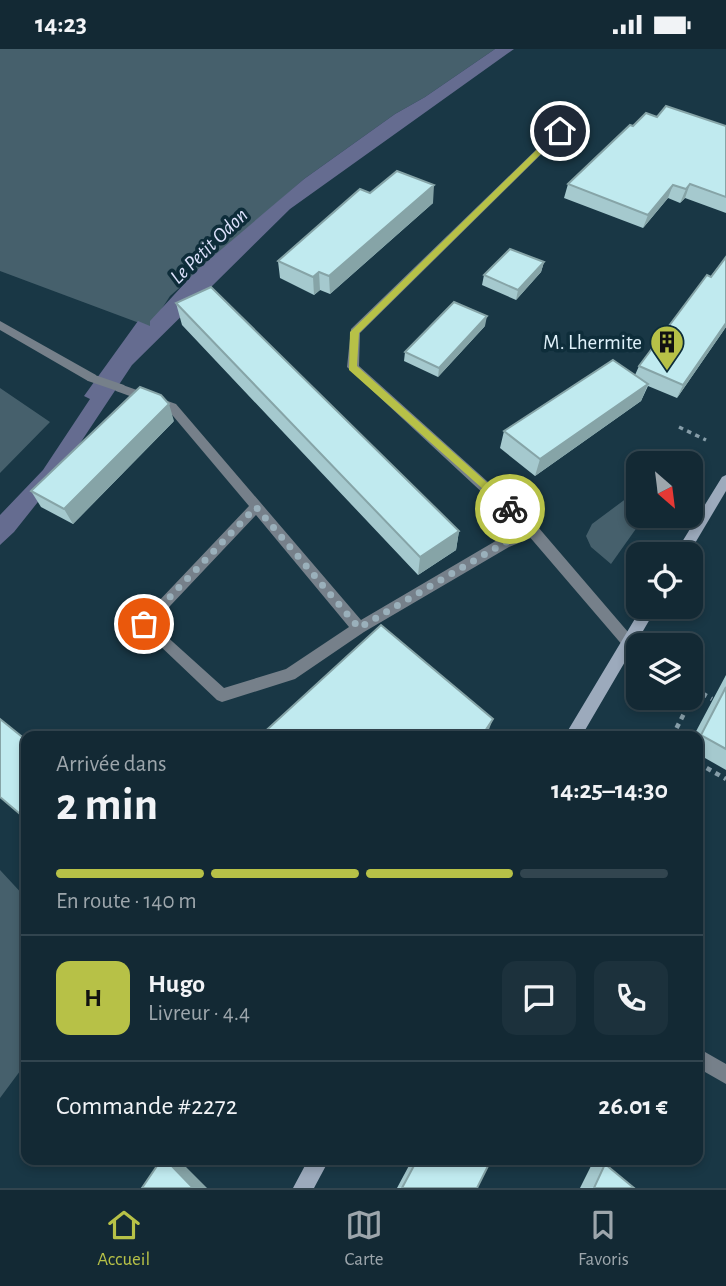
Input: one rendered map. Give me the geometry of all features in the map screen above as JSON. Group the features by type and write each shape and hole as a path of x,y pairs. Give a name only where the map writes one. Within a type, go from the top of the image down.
{"main road":[{"path":"689,542 726,480"},
{"path":"576,731 626,648"},
{"path":"303,1188 316,1165"}],"street":[{"path":"579,113 355,332 353,367 533,531 626,640"},
{"path":"0,325 92,378 172,407 359,628"},
{"path":"256,507 144,624 222,695 290,674 359,628 504,543 533,531"},
{"path":"703,1060 726,1075"}],"path":[{"path":"678,427 706,440"},
{"path":"703,694 712,699"},
{"path":"675,731 684,710"},
{"path":"703,766 726,779"}],"shaded area":[{"path":"0,49 495,49 395,114 304,179 170,296 150,327 0,271"},
{"path":"0,388 50,422 0,473"},
{"path":"626,499 626,529 636,529 611,564 591,547 586,536 592,524"},
{"path":"0,870 21,893 21,1070 0,1098"}],"water":[{"path":"495,49 514,49 290,209 132,365 57,478 14,532 0,545 0,515 43,470 90,399 84,396 138,321 150,326 150,321 196,271 304,179 395,114"}],"building":[{"path":"666,106 726,126 726,197 690,184 686,189 673,185 648,215 568,184 630,125 633,126 646,113 657,117"},
{"path":"397,171 434,185 329,276 319,272 313,277 278,261 360,189 370,193"},
{"path":"510,249 544,262 518,290 484,275"},
{"path":"726,257 726,323 683,385 639,366 707,275 711,277"},
{"path":"211,287 459,531 420,557 176,303"},
{"path":"454,302 487,316 439,368 405,352"},
{"path":"613,360 648,384 540,459 504,431"},
{"path":"140,387 161,395 169,404 64,509 31,491"},
{"path":"381,625 493,719 485,731 266,731"},
{"path":"726,687 726,749 703,736 703,731"},
{"path":"0,719 21,736 21,815 0,797"},
{"path":"158,1165 171,1165 193,1188 142,1188"},
{"path":"414,1165 488,1165 477,1188 402,1188"},
{"path":"606,1165 634,1188 594,1188"}],"way so far":[{"path":"144,624 256,507 359,628 504,543 533,531 510,509"}],"place":[{"name":"M. Lhermite","path":"667,372"}],"route":[{"path":"510,509 353,367 355,332 560,131"}],"water label":[{"name":"Le Petit Odon","path":"209,246"}]}
